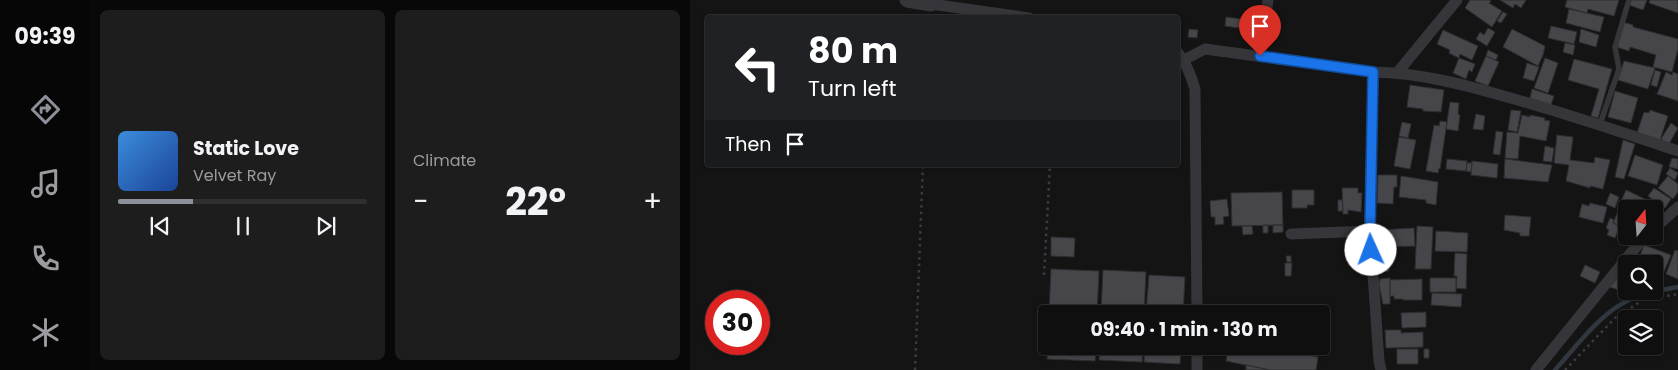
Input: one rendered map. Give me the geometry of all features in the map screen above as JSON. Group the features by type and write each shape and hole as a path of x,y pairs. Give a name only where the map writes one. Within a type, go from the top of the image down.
{"street":[{"path":"907,0 1011,15"},
{"path":"1260,56 1268,0"},
{"path":"1397,73 1457,0"},
{"path":"1197,305 1195,89 1191,75 1181,56 1205,49 1373,72 1450,80 1558,110 1678,151"},
{"path":"1373,72 1370,231 1381,370"},
{"path":"1663,221 1678,207"},
{"path":"1292,234 1370,231"},
{"path":"1536,370 1638,245"},
{"path":"1197,355 1197,370"}],"lane":[{"path":"1600,124 1619,69 1615,47 1629,0"}],"path":[{"path":"915,370 923,167"},
{"path":"1044,275 1050,167"},
{"path":"1565,370 1615,318 1644,300 1678,294"}],"building":[{"path":"1470,0 1489,0 1491,1 1489,3 1502,11 1492,27 1465,8"},
{"path":"1500,0 1526,0 1521,8 1515,4 1513,8"},
{"path":"1567,0 1619,0 1614,16 1588,9 1587,13 1565,7"},
{"path":"1631,0 1647,0 1643,10 1629,5"},
{"path":"1650,0 1678,0 1678,13 1649,3"},
{"path":"1569,9 1604,17 1600,32 1566,23"},
{"path":"1503,12 1507,14 1501,23 1497,21"},
{"path":"1226,17 1241,19 1239,28 1225,26"},
{"path":"1623,22 1633,25 1633,27 1678,39 1678,49 1672,72 1653,67 1656,55 1630,47 1629,51 1616,47"},
{"path":"1551,26 1577,32 1574,44 1548,38"},
{"path":"1488,28 1495,32 1487,46 1476,39 1480,32 1484,35"},
{"path":"1189,29 1198,30 1197,38 1188,37"},
{"path":"1512,29 1545,46 1538,66 1503,47"},
{"path":"1581,29 1599,35 1596,47 1579,42"},
{"path":"1443,30 1478,46 1472,60 1460,54 1459,58 1449,53 1450,50 1437,44"},
{"path":"1565,43 1575,45 1573,55 1563,52"},
{"path":"1488,50 1498,55 1496,60 1486,56"},
{"path":"1486,56 1499,62 1488,86 1475,81"},
{"path":"1459,58 1475,64 1472,72 1469,70 1466,79 1453,73"},
{"path":"1545,58 1558,63 1548,93 1534,88"},
{"path":"1574,59 1612,69 1598,118 1591,116 1599,89 1568,80"},
{"path":"1624,61 1655,68 1648,89 1618,80"},
{"path":"1527,63 1539,67 1534,81 1523,78"},
{"path":"1655,70 1661,72 1657,87 1651,85"},
{"path":"1666,72 1672,75 1673,72 1678,74 1678,101 1657,94"},
{"path":"1410,85 1444,90 1441,112 1423,111 1423,109 1407,107"},
{"path":"1532,89 1554,96 1551,105 1530,98"},
{"path":"1615,91 1638,98 1631,123 1608,117"},
{"path":"1450,102 1459,103 1458,131 1446,129"},
{"path":"1511,110 1521,111 1517,132 1508,130"},
{"path":"1650,110 1668,116 1660,140 1637,133 1644,112 1649,113"},
{"path":"1476,114 1485,116 1483,130 1473,129"},
{"path":"1522,115 1545,118 1544,120 1550,121 1546,141 1520,136 1518,159 1505,158 1507,132 1518,133"},
{"path":"1440,121 1447,122 1438,173 1426,171 1434,125 1439,126"},
{"path":"1402,122 1411,124 1408,138 1399,136"},
{"path":"1671,123 1678,128 1669,144 1661,139"},
{"path":"1496,131 1503,132 1500,155 1493,154"},
{"path":"1557,135 1573,137 1570,160 1594,163 1595,157 1610,160 1603,189 1590,186 1590,188 1566,181 1569,165 1554,163"},
{"path":"1399,137 1416,140 1410,169 1394,166"},
{"path":"1623,140 1635,144 1624,179 1615,177"},
{"path":"1545,146 1554,148 1552,162 1543,161"},
{"path":"1635,155 1663,165 1657,185 1628,176"},
{"path":"1672,158 1678,159 1678,169 1669,167"},
{"path":"1447,159 1467,161 1466,171 1446,169"},
{"path":"1505,159 1552,165 1548,182 1504,178"},
{"path":"1472,161 1498,164 1497,178 1471,175"},
{"path":"1467,163 1472,163 1471,172 1466,171"},
{"path":"1670,168 1678,173 1675,180 1666,174"},
{"path":"1378,175 1397,175 1397,187 1394,187 1393,204 1377,203"},
{"path":"1401,176 1438,182 1436,205 1426,203 1426,200 1399,197"},
{"path":"1668,176 1678,184 1678,192 1673,199 1658,188"},
{"path":"1342,188 1358,188 1358,193 1362,193 1361,212 1348,210 1348,214 1343,214"},
{"path":"1654,188 1671,199 1665,208 1663,207 1663,200 1654,200 1648,196"},
{"path":"1292,190 1314,190 1314,205 1307,205 1307,208 1292,208"},
{"path":"1626,190 1647,200 1622,200"},
{"path":"1282,192 1283,225 1232,226 1231,193"},
{"path":"1610,193 1619,197 1615,208 1606,204"},
{"path":"1227,199 1229,216 1223,217 1224,224 1215,225 1215,217 1211,217 1210,201"},
{"path":"1338,200 1342,200 1343,211 1338,211"},
{"path":"1590,203 1607,207 1603,223 1579,217 1582,204 1589,206"},
{"path":"1618,211 1618,225 1613,223"},
{"path":"1505,215 1531,217 1529,236 1520,236 1520,233 1504,230"},
{"path":"1610,218 1614,220 1613,223 1618,225 1615,238 1607,235 1609,230 1606,228"},
{"path":"1263,225 1268,225 1268,233 1263,233"},
{"path":"1273,225 1283,225 1283,232 1273,233"},
{"path":"1242,226 1252,226 1253,234 1243,235"},
{"path":"1417,226 1433,227 1431,269 1415,269"},
{"path":"1414,228 1415,246 1380,247 1379,230"},
{"path":"1436,231 1468,233 1467,252 1435,251"},
{"path":"1051,237 1075,238 1074,257 1051,256"},
{"path":"1644,245 1671,255 1663,274 1663,255 1640,255"},
{"path":"1388,247 1389,271 1379,272 1378,248"},
{"path":"1675,250 1678,251 1678,279 1666,274"},
{"path":"1455,253 1467,254 1466,289 1456,288 1457,276 1454,276"},
{"path":"1286,256 1291,256 1291,262 1287,262"},
{"path":"1285,263 1292,263 1291,276 1285,276"},
{"path":"1585,265 1600,272 1595,283 1580,276"},
{"path":"1051,269 1099,271 1097,305 1049,305"},
{"path":"1103,270 1146,272 1144,305 1101,305"},
{"path":"1149,275 1185,277 1183,305 1147,305"},
{"path":"1618,277 1618,290 1610,287"},
{"path":"1390,278 1390,304 1383,304 1379,284 1380,279"},
{"path":"1430,278 1456,278 1456,292 1430,292"},
{"path":"1422,279 1422,300 1394,299 1394,296 1390,296 1390,280"},
{"path":"1432,293 1462,294 1461,307 1431,305"},
{"path":"1426,312 1426,327 1402,328 1401,313"},
{"path":"1385,330 1401,330 1401,333 1423,332 1423,347 1386,348"},
{"path":"1397,349 1418,349 1418,364 1397,364"},
{"path":"1424,349 1429,349 1429,358 1424,358"},
{"path":"1047,355 1095,355 1095,361 1047,359"},
{"path":"1099,355 1142,355 1142,362 1099,360"},
{"path":"1144,355 1180,355 1180,364 1144,362"},
{"path":"1227,355 1308,355 1318,357 1316,370 1270,370 1226,361"},
{"path":"1246,365 1270,370 1246,370"}],"waterway":[{"path":"1555,370 1589,331 1618,306 1641,295 1678,287"}],"route":[{"path":"1260,56 1373,72 1371,250"}]}
